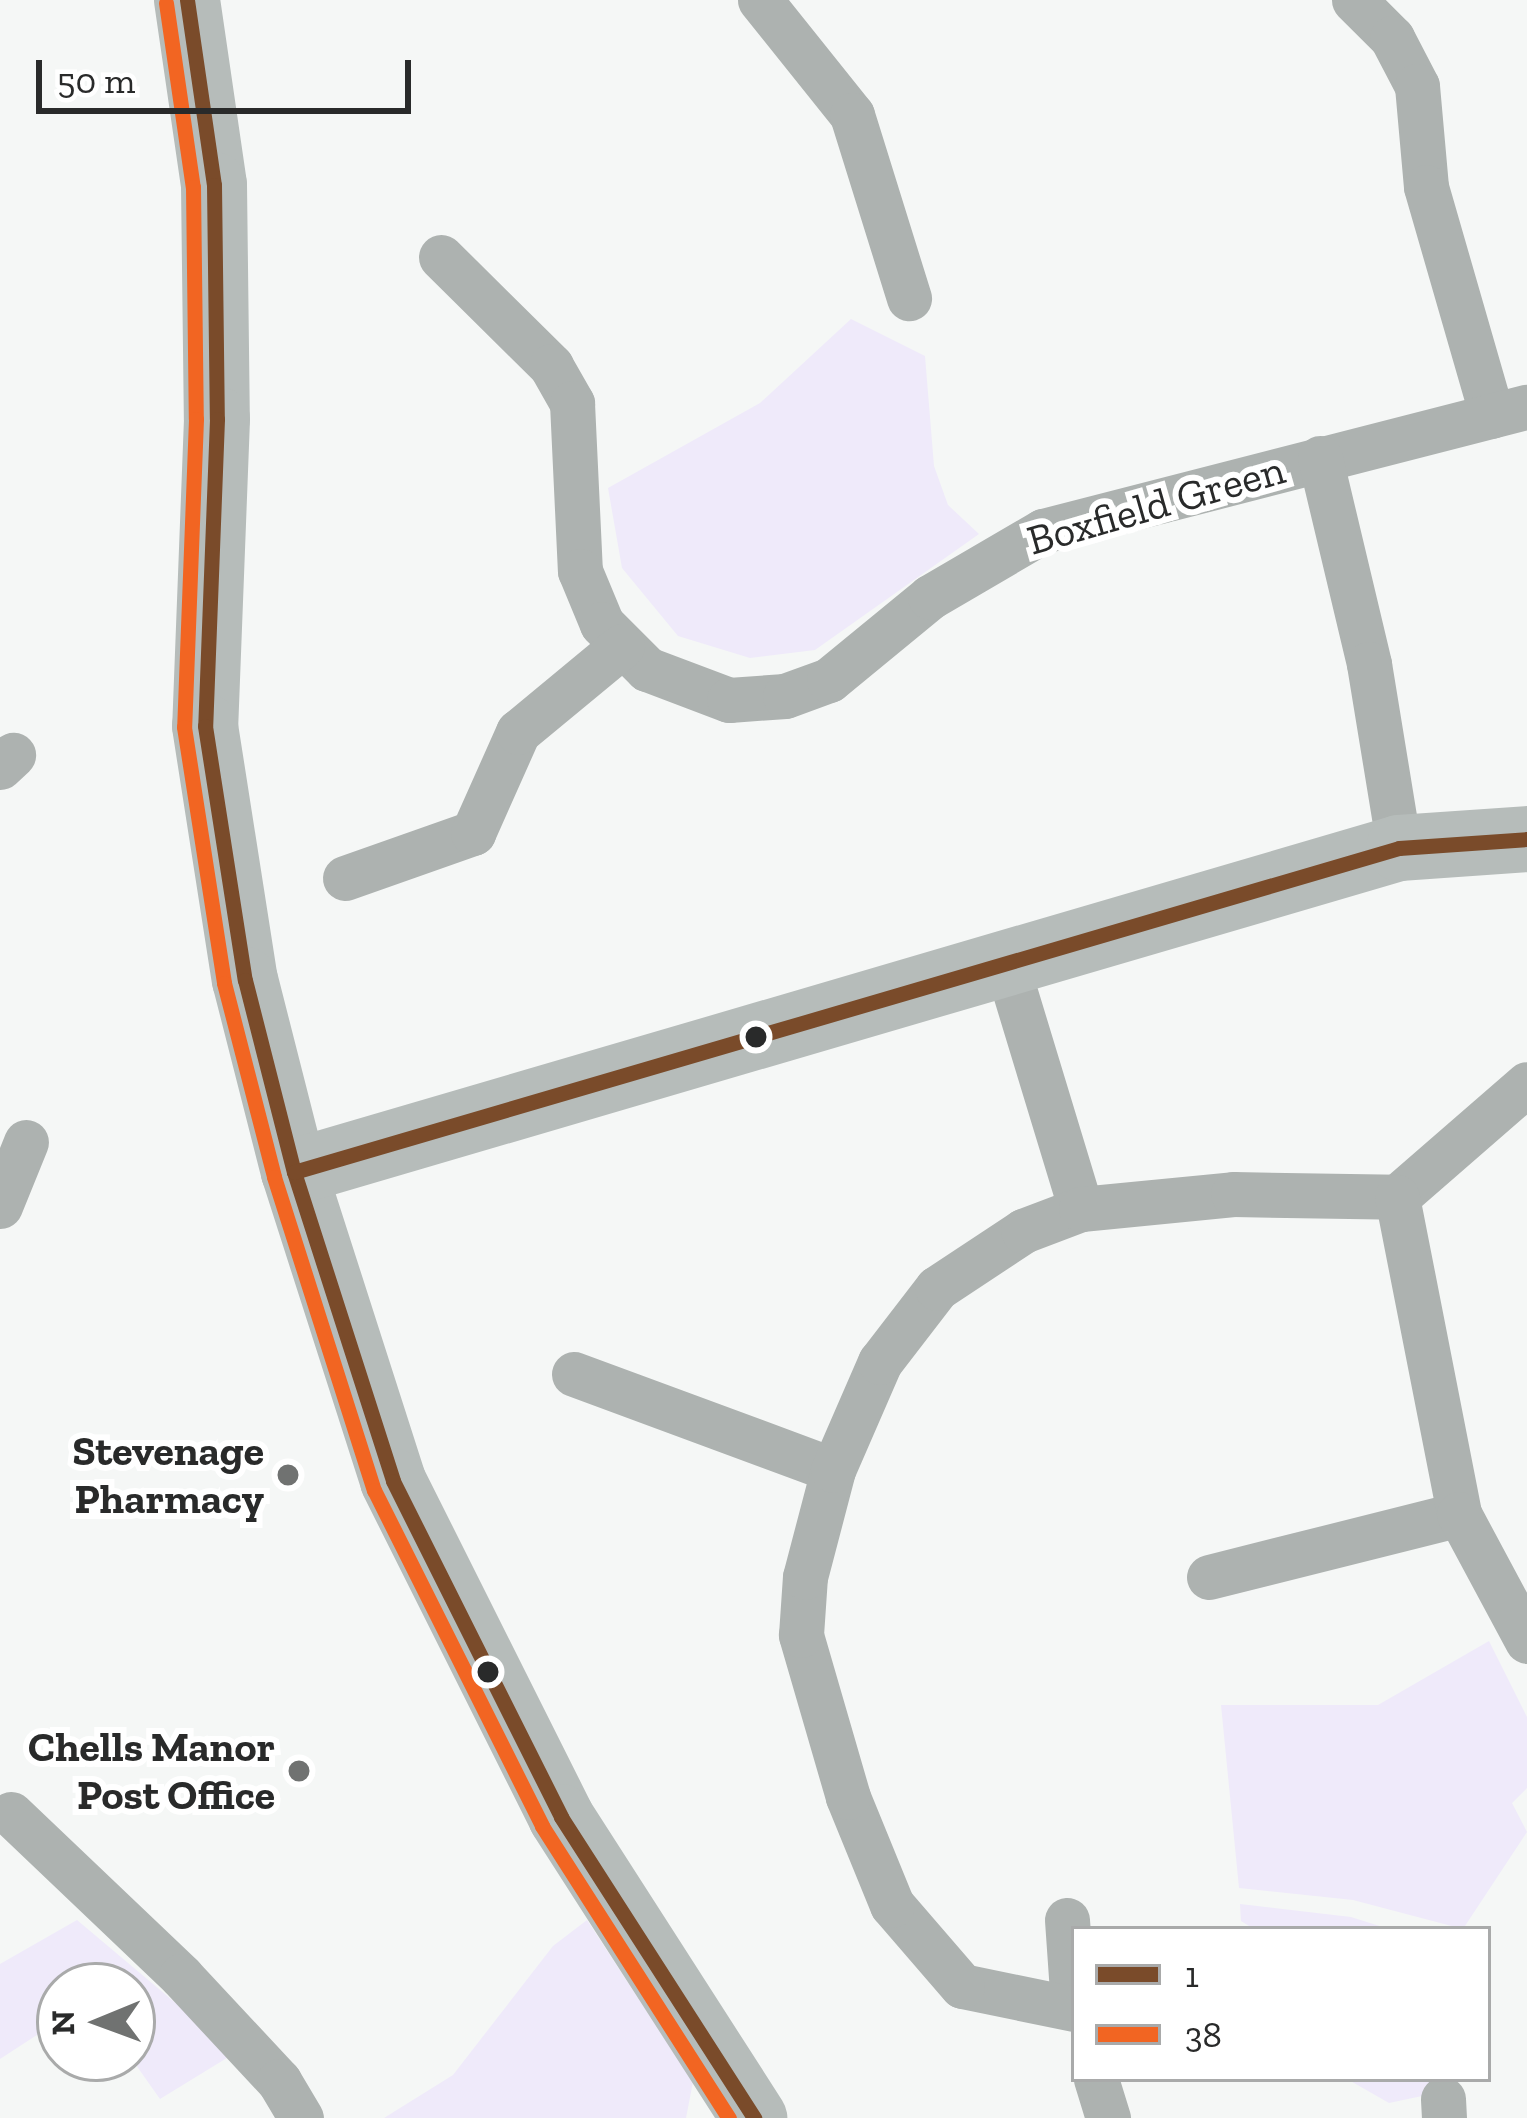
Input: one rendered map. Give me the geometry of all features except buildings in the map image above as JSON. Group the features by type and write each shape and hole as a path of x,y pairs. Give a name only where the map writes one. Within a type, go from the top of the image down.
{"main road":[{"path":"187,0 214,185 217,419 205,726 245,980 294,1172 408,1511 560,1817 754,2118"},
{"path":"294,1172 1399,848 1527,839"}],"street":[{"name":"Boxfield Green","path":"441,257 564,384 577,427 580,571 602,624 647,669 705,695 784,696 829,680 930,597 1043,531 1510,412 1426,187 1418,86 1392,38 1354,0"},
{"path":"767,2 852,115 909,298"},
{"name":"Boxfield Green","path":"1320,458 1370,664 1399,848"},
{"path":"345,878 473,833 518,732 622,646"},
{"path":"1007,966 1081,1209"},
{"path":"1071,2007 962,1986 892,1905 848,1797 801,1635 805,1577 833,1470 880,1362 937,1288 1023,1232 1081,1209 1233,1194 1397,1197 1527,1084"},
{"path":"0,1206 26,1142"},
{"path":"1397,1197 1459,1514 1527,1641"},
{"path":"574,1374 833,1470"},
{"path":"1209,1577 1459,1514"},
{"path":"11,1814 181,1976 279,2081 301,2118"},
{"path":"1067,1920 1071,1978"},
{"path":"1097,2082 1108,2118"}],"shaded area":[{"path":"851,319 925,356 934,466 948,505 979,534 815,650 750,658 678,636 622,568 608,488 760,403"},
{"path":"1489,1641 1527,1717 1527,1788 1512,1803 1527,1832 1465,1926 1353,1900 1239,1888 1221,1705 1378,1705"},
{"path":"1240,1904 1351,1917 1380,1926 1249,1926 1241,1921"},
{"path":"77,1920 127,1962 36,1962 36,2036 0,2059 0,1964"},
{"path":"587,1920 693,2082 686,2118 384,2118 453,2075 553,1946"},
{"path":"156,1986 235,2053 160,2099 148,2082 156,2082"},
{"path":"1352,2082 1443,2082 1441,2092 1389,2103"}],"transit line":[{"name":"1","path":"187,0 214,185 217,419 205,726 245,980 294,1172 393,1481 561,1817 754,2118"},
{"name":"38","path":"166,3 193,187 196,419 184,727 224,983 274,1177 374,1490 542,1826 729,2118"},
{"name":"1","path":"294,1172 1399,848 1527,839"}],"place":[{"name":"Stevenage Pharmacy","path":"288,1475"},
{"name":"Chells Manor Post Office","path":"299,1771"}]}
